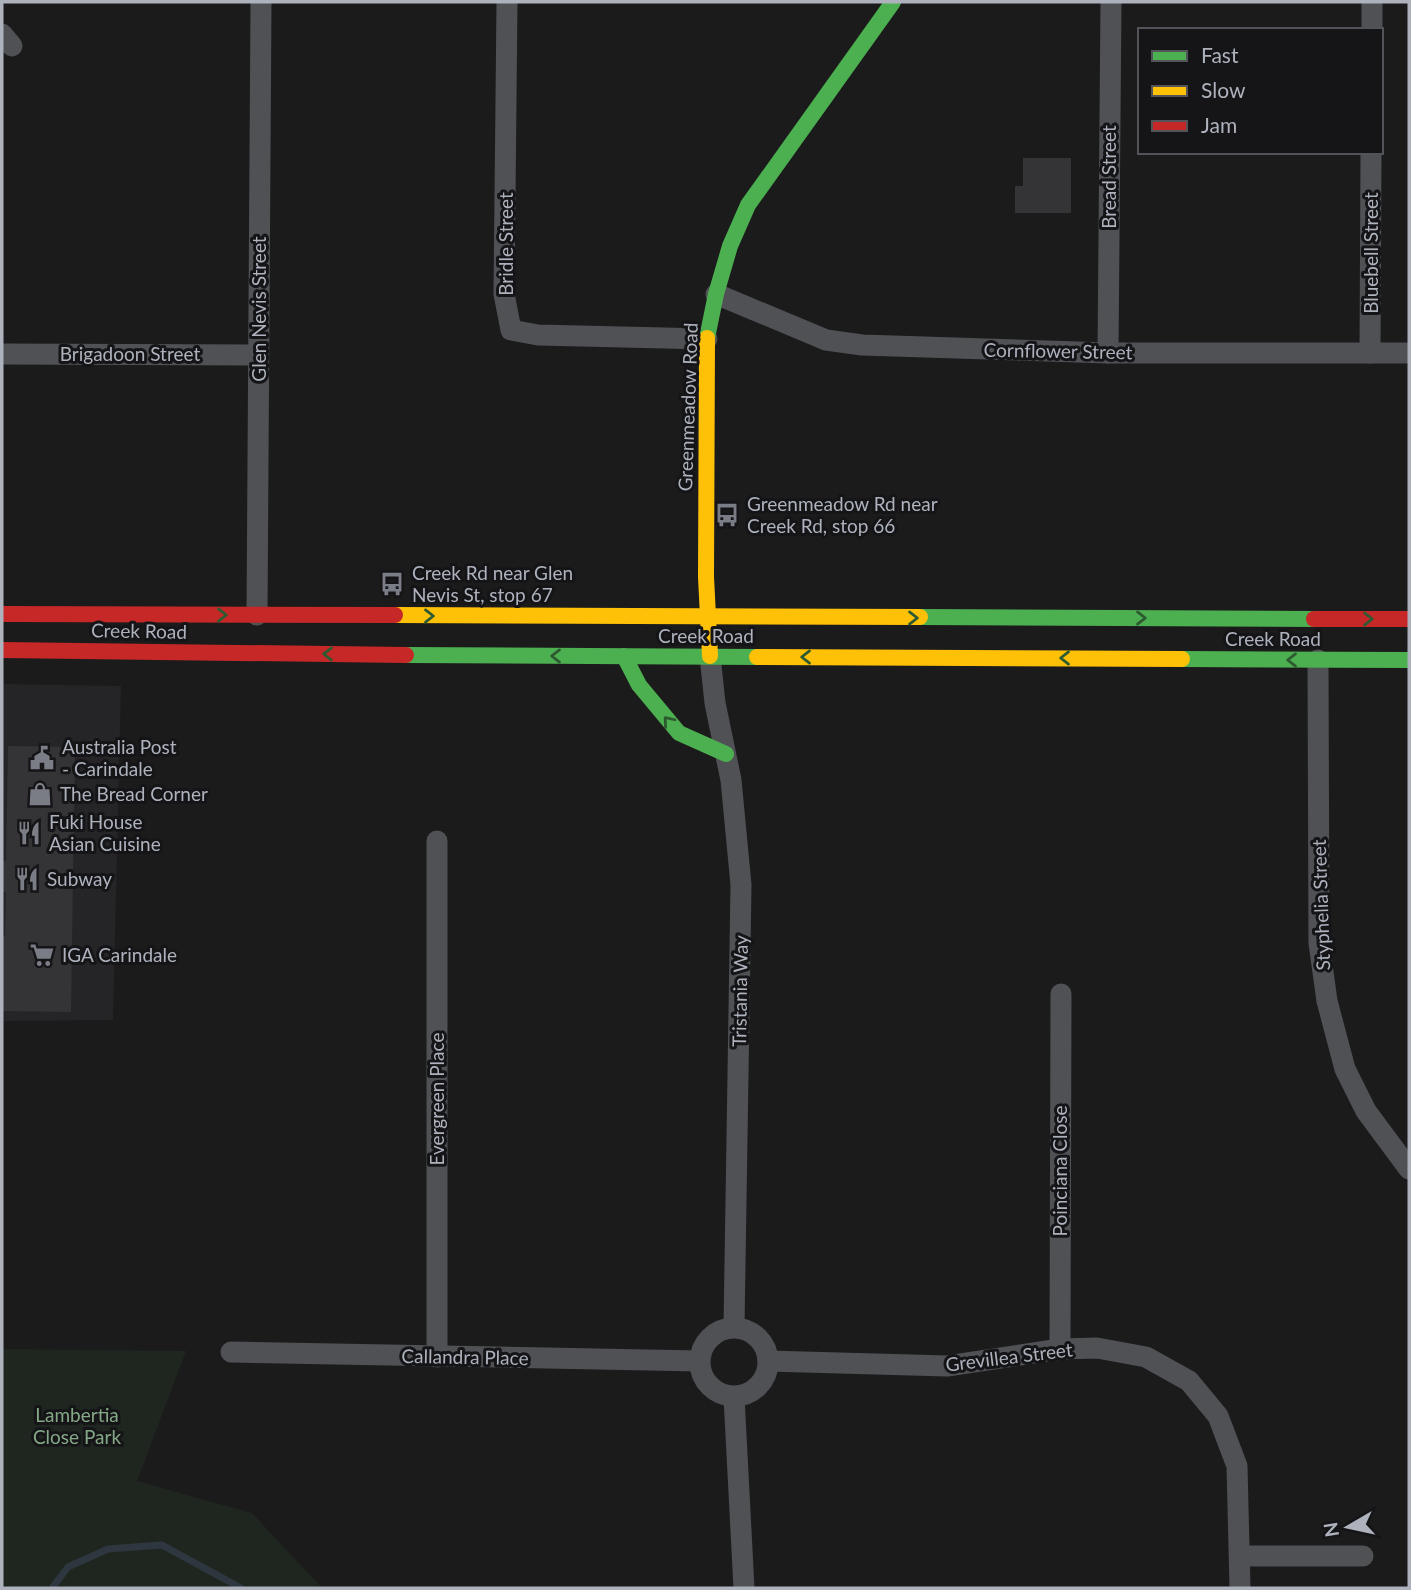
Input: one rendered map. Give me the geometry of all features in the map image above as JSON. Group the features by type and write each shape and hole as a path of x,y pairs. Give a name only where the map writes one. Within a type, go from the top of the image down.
{"main road":[{"name":"Greenmeadow Road","path":"710,656 706,617 707,339 716,294 730,246 748,205 893,2"},
{"name":"Creek Road","path":"2,614 1409,619"},
{"name":"Creek Road","path":"2,650 1409,660"},
{"path":"624,656 639,685 679,733 726,754"}],"street":[{"name":"Glen Nevis Street","path":"257,615 261,2"},
{"name":"Bridle Street","path":"507,2 504,294 511,330 538,335 707,339"},
{"name":"Bread Street","path":"1108,353 1111,2"},
{"path":"1372,2 1372,28"},
{"name":"Bluebell Street","path":"1370,353 1371,154"},
{"name":"Cornflower Street","path":"716,294 826,340 891,348 1108,353 1409,353"},
{"name":"Brigadoon Street","path":"2,354 258,355"},
{"name":"Tristania Way","path":"710,656 715,703 734,808 741,885 734,1327"},
{"name":"Styphelia Street","path":"1318,660 1319,943 1327,1001 1345,1069 1366,1111 1409,1169"},
{"name":"Evergreen Place","path":"437,841 438,1357"},
{"name":"Poinciana Close","path":"1060,1349 1061,994"},
{"path":"734,1327 747,1330 758,1338 768,1361 766,1375 758,1386 747,1394 734,1397 720,1394 709,1386 701,1374 699,1361 702,1348 710,1337 721,1330 734,1327"},
{"name":"Grevillea Street","path":"768,1361 947,1366 1060,1349 1097,1348 1146,1357 1189,1381 1218,1416 1237,1466 1240,1588"},
{"name":"Callandra Place","path":"231,1352 699,1361"},
{"path":"734,1397 744,1588"},
{"path":"1241,1556 1363,1556"}],"shaded area":[{"path":"2,684 121,686 113,1020 2,1021"}],"green space":[{"name":"Lambertia Close Park","path":"2,1349 186,1351 137,1481 252,1513 322,1588 2,1588"}],"building":[{"path":"1023,158 1071,158 1071,213 1015,213 1015,186 1023,186"},
{"path":"8,746 75,747 71,1012 2,1011 2,936 5,936 6,892 2,892 2,860 6,861"}],"waterway":[{"path":"52,1588 68,1567 108,1549 162,1545 241,1588"}],"traffic: fast":[{"path":"707,338 730,246 748,205 893,2"},
{"path":"920,617 1314,619"},
{"path":"406,655 757,657"},
{"path":"624,656 639,685 679,733 726,754"},
{"path":"1182,659 1409,660"}],"traffic: slow":[{"path":"707,338 706,577 710,656"},
{"path":"395,615 920,617"},
{"path":"757,657 1182,659"}],"traffic: jam":[{"path":"2,614 395,615"},
{"path":"1314,619 1409,619"},
{"path":"2,650 406,655"}],"place":[{"name":"Greenmeadow Rd near Creek Rd, stop 66","path":"727,515"},
{"name":"Creek Rd near Glen Nevis St, stop 67","path":"392,584"},
{"name":"Australia Post - Carindale","path":"42,758"},
{"name":"The Bread Corner","path":"40,794"},
{"name":"Fuki House Asian Cuisine","path":"29,833"},
{"name":"Subway","path":"27,879"},
{"name":"IGA Carindale","path":"42,955"}]}
